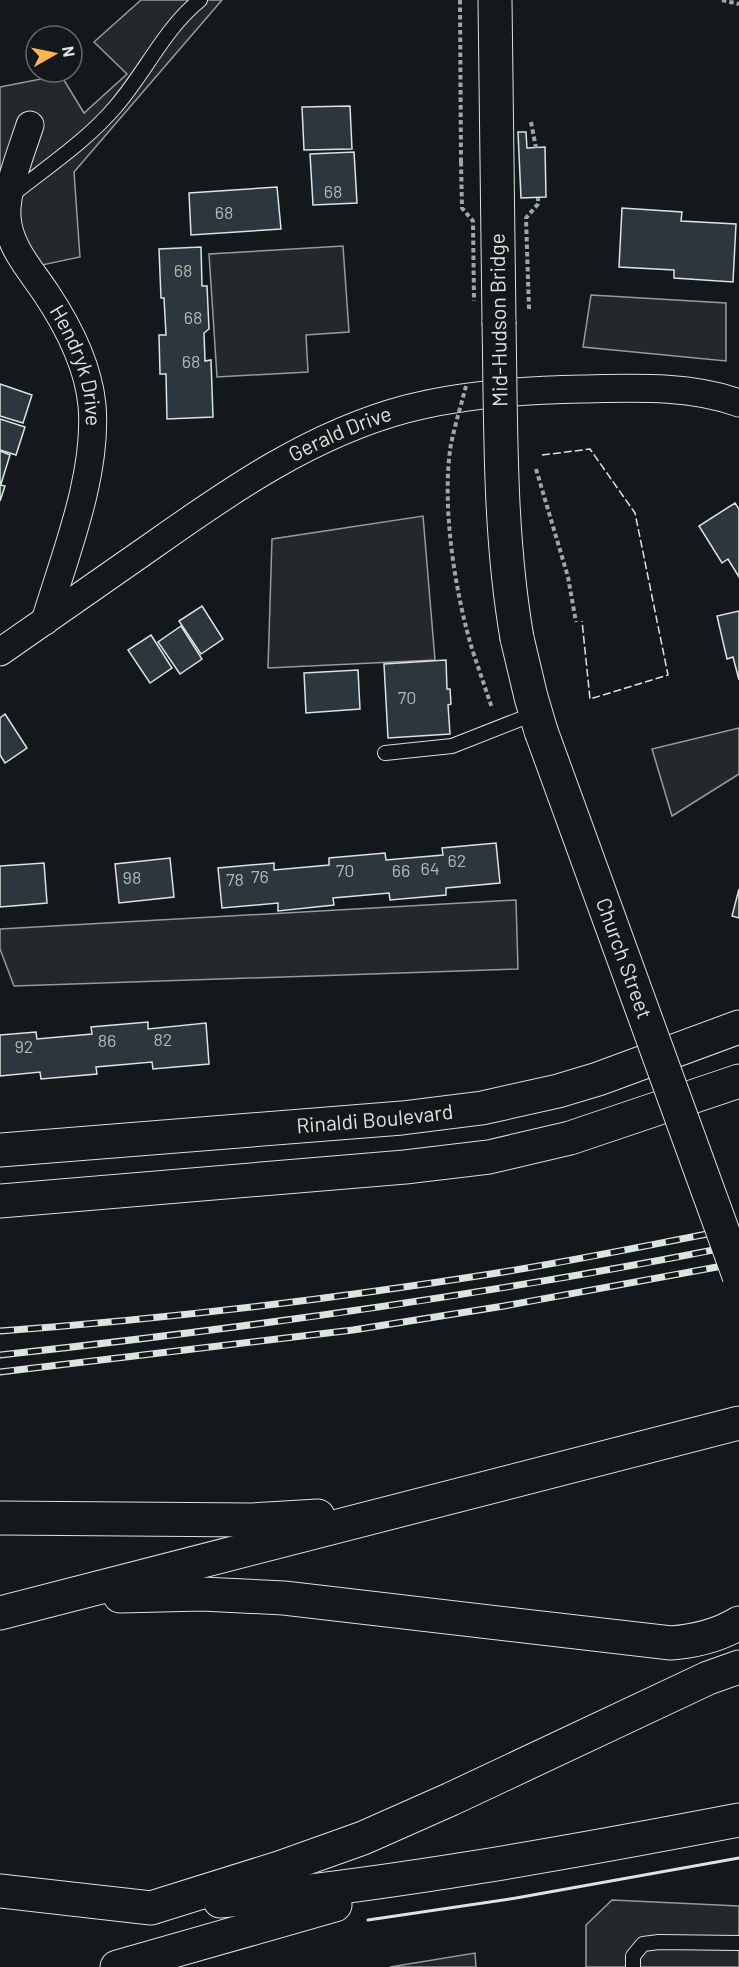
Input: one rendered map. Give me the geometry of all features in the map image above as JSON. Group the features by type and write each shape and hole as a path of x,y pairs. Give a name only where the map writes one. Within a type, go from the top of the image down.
{"main road":[{"name":"Mid-Hudson Bridge","path":"495,0 502,498 507,566 517,638"},
{"name":"Church Street","path":"517,638 538,722 739,1276"},
{"name":"Rinaldi Boulevard","path":"0,1150 391,1119 482,1108 558,1091 598,1079 739,1027"},
{"path":"0,1201 415,1166 489,1157 570,1138 739,1081"},
{"path":"0,1613 739,1423"},
{"path":"0,1518 271,1519 361,1513 412,1506"},
{"path":"0,1629 60,1598 202,1594 245,1595 318,1602 671,1642 686,1642 714,1636 739,1623"},
{"path":"0,1891 151,1908 279,1868 363,1838 708,1678 739,1667"},
{"path":"0,1915 151,1908 324,1890 457,1871 739,1820"},
{"path":"117,1967 457,1871"}],"street":[{"name":"Hendryk Drive","path":"30,125 8,198 9,232 16,250 69,330 84,367 92,404 92,445 86,486 45,621"},
{"name":"Gerald Drive","path":"0,652 250,479 298,452 352,427 406,409 461,398 518,391 660,389 697,393 739,403"}],"lane":[{"path":"8,198 94,129 116,107 170,31 200,0"},
{"path":"385,753 441,749 498,728 538,722"},
{"path":"633,1967 633,1956 643,1944 659,1942 739,1943"}],"path":[{"path":"460,0 462,208 473,220 474,307"},
{"path":"722,0 739,4"},
{"path":"529,314 526,218 538,204 538,198"},
{"path":"466,386 452,443 449,490 450,527 461,608 498,728"},
{"path":"536,467 568,577 576,622"}],"shaded area":[{"path":"141,0 222,0 74,172 80,257 14,271 0,230 0,87 24,82 66,84 84,113 127,74 94,42"},
{"path":"343,246 349,332 306,335 308,372 217,377 209,254"},
{"path":"591,295 726,303 726,361 583,347"},
{"path":"423,516 435,660 268,668 272,539"},
{"path":"739,728 739,774 672,816 652,749"},
{"path":"516,900 518,969 14,986 0,949 0,929"},
{"path":"612,1900 739,1906 739,1967 586,1967 586,1925"},
{"path":"475,1953 476,1967 390,1967"}],"building":[{"path":"350,106 352,149 304,150 302,107"},
{"path":"518,132 526,132 527,148 545,147 546,197 521,198"},
{"path":"354,152 357,203 313,205 310,154"},
{"path":"277,187 281,229 191,235 189,193"},
{"path":"622,208 682,212 681,221 736,224 733,282 674,278 674,270 619,267"},
{"path":"201,247 202,286 207,286 209,329 204,333 205,361 211,360 213,417 167,419 166,374 160,374 159,335 166,335 164,298 161,298 159,249"},
{"path":"0,384 32,395 23,423 0,416"},
{"path":"0,419 25,427 16,455 0,450"},
{"path":"0,451 10,455 1,484 0,483"},
{"path":"0,485 5,486 0,501"},
{"path":"735,503 739,509 739,577 728,559 722,563 699,526"},
{"path":"202,606 223,639 201,654 179,621"},
{"path":"739,611 739,680 733,657 727,659 717,616"},
{"path":"181,626 202,659 180,674 158,642"},
{"path":"151,635 172,668 150,683 128,650"},
{"path":"446,660 447,689 450,689 451,704 448,705 450,734 388,738 384,664"},
{"path":"358,670 360,709 306,713 304,673"},
{"path":"5,714 27,748 5,763 0,755 0,718"},
{"path":"496,843 500,883 446,888 446,895 390,900 389,893 333,898 334,905 278,911 278,903 222,908 218,868 274,863 274,870 329,865 329,858 385,853 386,860 443,855 442,848"},
{"path":"170,858 174,897 119,903 115,864"},
{"path":"44,863 47,903 0,907 0,866"},
{"path":"739,889 739,918 732,916"},
{"path":"148,1022 148,1029 206,1023 209,1064 153,1069 152,1062 96,1067 97,1074 41,1079 40,1072 0,1076 0,1035 36,1032 37,1039 92,1034 91,1027"}],"railway":[{"path":"0,1331 187,1314 374,1291 527,1268 739,1228"},
{"path":"0,1355 371,1308 555,1279 739,1245"},
{"path":"0,1372 353,1330 504,1306 739,1263"}],"fence":[{"path":"542,455 590,449 635,513 668,675 590,699 582,621"}],"wall":[{"path":"368,1920 516,1898 739,1858"}]}
